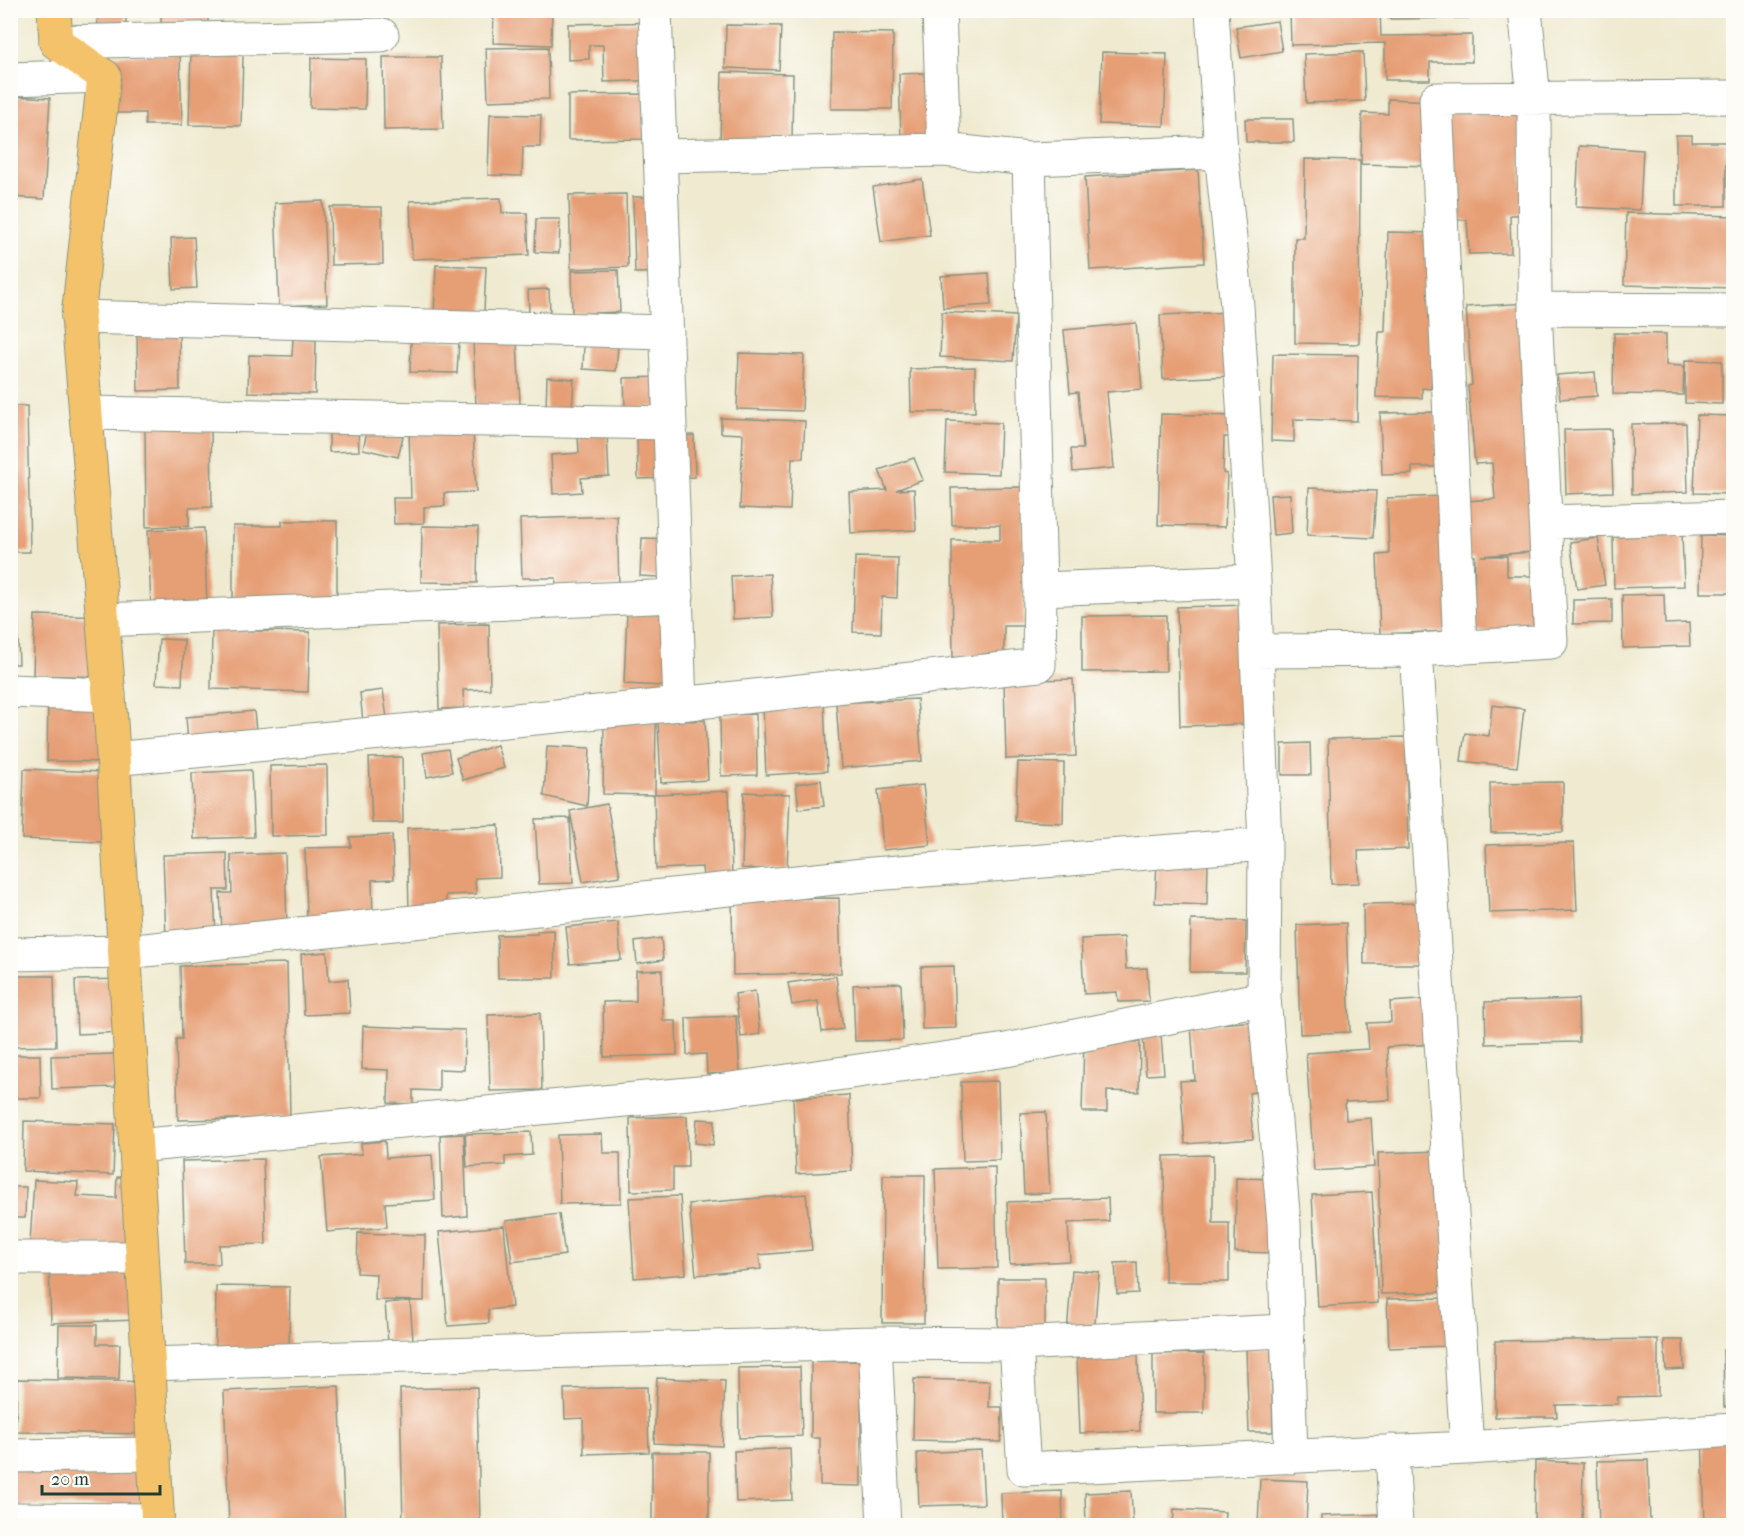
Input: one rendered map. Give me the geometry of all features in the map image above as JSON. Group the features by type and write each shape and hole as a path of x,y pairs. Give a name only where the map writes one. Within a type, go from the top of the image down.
{"main road":[{"path":"55,26 104,76 78,317 109,695 158,1523"}],"street":[{"path":"655,10 680,704"},
{"path":"939,10 944,150"},
{"path":"1212,10 1221,152 1237,306 1254,582 1265,844 1264,998 1284,1223 1291,1457"},
{"path":"1257,651 1416,650 1551,642 1535,309 1534,99 1525,10"},
{"path":"55,26 382,35"},
{"path":"10,79 104,76"},
{"path":"1460,647 1436,99 1734,97"},
{"path":"661,156 944,150 1029,159 1221,152"},
{"path":"113,759 680,704 1039,665 1040,589 1029,159"},
{"path":"1535,309 1734,310"},
{"path":"78,317 667,332"},
{"path":"86,413 670,423"},
{"path":"1545,522 1734,517"},
{"path":"1040,589 1254,582"},
{"path":"103,620 676,596"},
{"path":"1416,650 1467,1448"},
{"path":"10,691 109,695"},
{"path":"10,954 126,952 873,874 1265,844"},
{"path":"136,1146 710,1092 1006,1050 1264,998"},
{"path":"10,1258 142,1258"},
{"path":"148,1364 875,1343 1016,1344 1286,1330"},
{"path":"875,1343 884,1526"},
{"path":"1016,1344 1024,1469 1467,1448 1734,1430"},
{"path":"1392,1451 1396,1526"},
{"path":"10,1456 154,1454"},
{"path":"10,1519 158,1523"}],"building":[{"path":"97,10 126,10 126,28 98,29"},
{"path":"161,10 208,10 208,33 161,33"},
{"path":"494,10 552,10 551,45 493,43"},
{"path":"987,10 1048,10 1048,16 987,17"},
{"path":"1290,10 1380,10 1381,36 1472,35 1472,62 1430,62 1430,80 1385,80 1385,43 1291,45"},
{"path":"1390,10 1472,10 1472,18 1390,19"},
{"path":"1277,21 1282,51 1241,58 1236,27"},
{"path":"664,22 664,80 604,82 603,45 589,45 589,59 568,60 568,24"},
{"path":"726,25 781,26 779,70 725,68"},
{"path":"832,32 893,33 892,109 831,109"},
{"path":"548,47 549,99 488,101 486,48"},
{"path":"1102,52 1167,54 1164,126 1099,124"},
{"path":"1363,52 1365,101 1306,103 1304,54"},
{"path":"191,53 243,55 241,126 189,125"},
{"path":"180,54 182,125 145,125 145,113 108,113 106,56"},
{"path":"383,57 441,57 443,129 384,130"},
{"path":"311,58 366,59 365,109 310,108"},
{"path":"722,72 793,74 792,143 720,141"},
{"path":"950,72 952,138 901,139 899,74"},
{"path":"647,94 648,139 568,140 568,95"},
{"path":"10,96 50,98 44,199 10,197"},
{"path":"1388,99 1431,101 1429,166 1361,164 1362,113 1388,114"},
{"path":"1520,107 1524,215 1510,215 1511,253 1469,254 1467,220 1448,220 1445,109"},
{"path":"490,114 541,115 540,147 523,147 522,176 488,175"},
{"path":"1245,119 1293,119 1294,142 1246,142"},
{"path":"1676,135 1692,135 1692,142 1726,142 1726,206 1676,206"},
{"path":"1579,146 1643,150 1640,210 1576,207"},
{"path":"1305,159 1360,160 1359,344 1295,343 1295,238 1304,238"},
{"path":"1198,170 1204,263 1090,270 1085,177"},
{"path":"922,179 930,235 881,242 873,187"},
{"path":"626,194 628,267 571,269 569,195"},
{"path":"633,197 654,197 670,272 635,273"},
{"path":"501,198 502,213 527,213 529,255 412,259 410,201"},
{"path":"323,201 327,304 279,306 275,203"},
{"path":"330,207 382,207 383,264 331,265"},
{"path":"1626,213 1734,216 1734,288 1624,285"},
{"path":"536,219 560,219 559,253 535,252"},
{"path":"1388,232 1437,233 1431,389 1422,388 1422,398 1376,397 1379,332 1385,332"},
{"path":"194,237 197,288 173,289 171,238"},
{"path":"436,265 486,267 484,312 434,316"},
{"path":"618,270 620,312 572,314 571,271"},
{"path":"989,273 991,305 943,308 941,276"},
{"path":"549,289 550,311 529,312 528,290"},
{"path":"1527,303 1544,551 1481,556 1507,556 1507,576 1534,576 1533,632 1473,632 1475,556 1469,556 1465,501 1495,499 1492,463 1475,464 1468,386 1472,385 1466,307"},
{"path":"942,312 1016,316 1013,361 940,357"},
{"path":"1233,312 1235,376 1163,379 1160,315"},
{"path":"1136,323 1142,389 1107,392 1114,468 1073,472 1071,449 1083,449 1078,392 1070,393 1064,330"},
{"path":"179,331 180,390 138,391 137,332"},
{"path":"1614,333 1666,334 1666,365 1684,366 1683,395 1613,394"},
{"path":"293,339 316,340 315,394 248,392 249,355 292,356"},
{"path":"411,340 459,341 457,373 410,372"},
{"path":"517,340 520,404 476,406 473,341"},
{"path":"584,343 618,345 616,371 583,369"},
{"path":"739,353 804,355 802,411 737,409"},
{"path":"1273,354 1358,355 1357,421 1294,419 1294,442 1271,441"},
{"path":"1685,360 1722,361 1722,404 1685,403"},
{"path":"975,367 975,412 911,412 910,369"},
{"path":"1595,372 1597,396 1560,399 1557,375"},
{"path":"547,377 574,379 572,410 546,408"},
{"path":"663,377 664,406 625,408 624,378"},
{"path":"10,406 27,406 30,552 10,552"},
{"path":"1436,412 1437,467 1412,467 1412,474 1382,475 1380,413"},
{"path":"1161,414 1236,416 1235,437 1224,437 1223,473 1227,474 1225,527 1158,525"},
{"path":"1697,415 1734,416 1734,494 1694,493"},
{"path":"721,418 805,421 803,458 792,458 790,510 740,508 743,434 721,433"},
{"path":"947,421 1001,423 999,474 945,472"},
{"path":"1686,423 1688,492 1632,494 1631,424"},
{"path":"211,425 212,507 189,508 189,526 146,527 145,426"},
{"path":"368,427 403,436 398,457 363,449"},
{"path":"358,428 359,451 329,452 329,429"},
{"path":"473,429 476,492 444,493 445,506 424,507 424,523 394,524 393,498 411,498 409,432"},
{"path":"1611,429 1613,492 1566,494 1564,430"},
{"path":"607,433 609,476 581,478 582,492 553,494 551,455 579,453 578,435"},
{"path":"694,435 695,477 638,479 637,437"},
{"path":"914,458 923,480 896,490 914,489 916,530 851,533 849,492 887,490 879,470"},
{"path":"1023,487 1024,626 1004,626 1004,654 982,654 982,663 953,664 952,540 1000,540 1000,525 952,525 951,488"},
{"path":"1309,488 1376,491 1373,538 1307,535"},
{"path":"1290,494 1292,533 1273,535 1270,495"},
{"path":"1446,496 1451,631 1380,634 1377,555 1389,554 1387,498"},
{"path":"617,516 619,585 556,587 556,578 522,578 520,519"},
{"path":"282,521 337,521 337,603 233,604 233,526 282,526"},
{"path":"422,526 478,527 477,583 421,582"},
{"path":"204,528 207,606 151,609 148,530"},
{"path":"1682,535 1684,586 1614,588 1613,537"},
{"path":"1701,535 1734,536 1734,593 1700,593"},
{"path":"642,538 678,539 677,578 640,576"},
{"path":"1598,538 1605,585 1577,589 1570,542"},
{"path":"855,557 898,558 897,598 882,597 881,633 853,632"},
{"path":"770,574 773,617 733,619 731,576"},
{"path":"1664,594 1665,624 1689,623 1690,646 1623,648 1622,595"},
{"path":"1612,599 1612,623 1573,624 1573,600"},
{"path":"1251,605 1255,724 1180,726 1177,607"},
{"path":"10,611 17,611 19,664 10,664"},
{"path":"627,612 681,615 663,686 624,684"},
{"path":"35,615 108,617 106,677 33,675"},
{"path":"1166,615 1166,671 1082,672 1082,616"},
{"path":"489,624 490,689 463,690 464,708 439,709 437,625"},
{"path":"212,630 310,632 308,692 211,689"},
{"path":"159,639 184,640 182,685 156,684"},
{"path":"1073,679 1076,756 1006,759 1004,681"},
{"path":"383,690 387,718 363,721 360,693"},
{"path":"48,699 113,700 112,762 47,761"},
{"path":"917,699 922,761 841,768 836,703"},
{"path":"824,702 827,771 766,775 763,706"},
{"path":"1492,705 1524,709 1517,767 1461,761 1465,733 1489,736"},
{"path":"254,711 258,750 189,755 186,717"},
{"path":"756,714 757,775 721,776 720,715"},
{"path":"604,720 656,722 655,794 729,791 732,874 703,876 702,867 656,869 654,795 603,794"},
{"path":"705,720 708,780 661,783 658,722"},
{"path":"1406,737 1408,849 1358,851 1359,883 1331,884 1328,739"},
{"path":"1310,743 1311,775 1282,775 1282,744"},
{"path":"497,745 504,768 463,780 456,758"},
{"path":"547,746 590,748 587,806 544,796"},
{"path":"448,749 452,772 427,777 423,753"},
{"path":"402,757 403,823 372,823 369,758"},
{"path":"1018,762 1064,763 1063,823 1015,821"},
{"path":"327,765 328,835 271,836 270,766"},
{"path":"24,769 129,773 126,843 22,839"},
{"path":"251,770 254,837 194,839 192,773"},
{"path":"821,780 824,806 799,809 796,784"},
{"path":"1563,782 1563,832 1491,833 1490,783"},
{"path":"923,785 930,845 883,850 878,790"},
{"path":"744,792 790,794 787,870 742,868"},
{"path":"607,804 620,876 583,882 570,811"},
{"path":"570,818 573,883 539,884 535,819"},
{"path":"499,825 500,877 475,878 476,894 446,895 446,910 409,911 407,828"},
{"path":"392,835 394,879 372,880 373,918 307,920 305,848 351,847 350,837"},
{"path":"1574,843 1577,910 1489,913 1486,845"},
{"path":"227,853 228,890 214,890 216,937 166,938 163,855"},
{"path":"285,853 287,929 222,931 220,893 232,893 231,855"},
{"path":"1157,862 1208,864 1207,905 1155,903"},
{"path":"839,898 841,973 733,975 732,899"},
{"path":"1423,903 1423,964 1364,964 1363,904"},
{"path":"1191,920 1246,921 1245,972 1190,972"},
{"path":"618,922 621,960 570,964 566,927"},
{"path":"1346,923 1350,1032 1300,1034 1297,925"},
{"path":"554,930 555,978 498,978 497,935 537,934 537,931"},
{"path":"1124,937 1126,969 1147,968 1149,1001 1118,1002 1117,992 1084,994 1081,939"},
{"path":"661,938 663,960 637,964 635,942"},
{"path":"327,952 329,981 348,979 350,1013 304,1015 301,954"},
{"path":"287,963 290,1118 178,1120 176,1039 182,1039 180,966"},
{"path":"954,966 956,1028 922,1029 921,967"},
{"path":"662,970 663,1021 676,1021 677,1055 604,1057 603,1002 636,1001 636,971"},
{"path":"10,976 54,976 56,1046 10,1047"},
{"path":"836,976 843,1029 822,1032 818,1001 792,1005 788,983"},
{"path":"126,979 127,1032 77,1034 75,980"},
{"path":"901,983 903,1040 855,1041 853,985"},
{"path":"755,991 760,1034 741,1037 735,994"},
{"path":"1432,999 1435,1044 1387,1047 1390,1100 1345,1102 1346,1120 1371,1118 1374,1167 1314,1171 1306,1053 1369,1049 1367,1023 1391,1022 1390,1002"},
{"path":"1578,999 1579,1042 1486,1044 1485,1002"},
{"path":"540,1013 542,1090 490,1091 488,1015"},
{"path":"736,1016 740,1073 707,1074 706,1054 687,1055 686,1018"},
{"path":"1257,1021 1263,1091 1249,1093 1253,1139 1185,1144 1180,1081 1195,1080 1191,1026"},
{"path":"363,1026 465,1030 464,1070 439,1069 439,1091 413,1090 413,1104 388,1103 389,1070 362,1069"},
{"path":"1161,1034 1164,1074 1146,1075 1143,1036"},
{"path":"1084,1041 1140,1042 1139,1092 1107,1091 1107,1112 1082,1112"},
{"path":"115,1054 115,1087 52,1089 51,1056"},
{"path":"10,1055 40,1055 41,1098 10,1098"},
{"path":"998,1081 1000,1160 963,1161 961,1082"},
{"path":"849,1095 852,1171 796,1174 793,1098"},
{"path":"1046,1112 1050,1193 1024,1194 1020,1113"},
{"path":"687,1116 688,1167 673,1167 673,1190 631,1191 630,1118"},
{"path":"697,1119 715,1120 713,1145 695,1143"},
{"path":"24,1121 115,1124 113,1175 23,1171"},
{"path":"531,1132 532,1155 505,1157 505,1165 467,1167 465,1134"},
{"path":"464,1134 467,1216 443,1218 440,1135"},
{"path":"602,1134 603,1153 620,1153 621,1203 560,1204 558,1135"},
{"path":"385,1141 386,1158 432,1155 435,1200 385,1203 387,1227 327,1232 321,1157 362,1154 361,1143"},
{"path":"1443,1151 1447,1292 1381,1294 1378,1153"},
{"path":"1213,1155 1213,1223 1229,1223 1229,1282 1165,1282 1164,1156"},
{"path":"263,1159 266,1244 219,1245 220,1264 185,1264 182,1161"},
{"path":"995,1167 997,1268 938,1269 935,1169"},
{"path":"883,1175 925,1175 924,1323 882,1323"},
{"path":"117,1177 138,1178 134,1246 30,1243 34,1180 78,1182 77,1196 116,1198"},
{"path":"1236,1178 1276,1179 1279,1253 1235,1252"},
{"path":"10,1187 26,1187 25,1218 10,1218"},
{"path":"1372,1192 1378,1303 1318,1307 1312,1195"},
{"path":"806,1194 812,1250 759,1255 761,1269 696,1275 689,1204"},
{"path":"680,1196 686,1274 634,1278 629,1198"},
{"path":"1108,1198 1109,1221 1068,1223 1070,1261 1010,1264 1007,1202"},
{"path":"559,1214 565,1255 512,1262 506,1221"},
{"path":"504,1226 512,1307 488,1310 489,1323 448,1326 439,1232"},
{"path":"358,1233 425,1235 424,1301 375,1300 376,1274 357,1273"},
{"path":"1137,1262 1138,1293 1117,1294 1115,1263"},
{"path":"136,1263 138,1320 51,1323 49,1266"},
{"path":"1072,1270 1099,1272 1094,1336 1067,1333"},
{"path":"998,1278 1045,1278 1045,1331 998,1331"},
{"path":"216,1286 290,1287 289,1349 215,1348"},
{"path":"1450,1298 1451,1346 1389,1348 1387,1299"},
{"path":"410,1301 413,1340 388,1342 385,1303"},
{"path":"59,1325 97,1325 97,1344 120,1344 119,1379 58,1378"},
{"path":"1658,1339 1658,1396 1618,1397 1618,1404 1556,1405 1557,1417 1495,1417 1495,1341"},
{"path":"1664,1340 1683,1340 1684,1369 1666,1370"},
{"path":"1246,1348 1271,1348 1273,1432 1249,1432"},
{"path":"1723,1350 1734,1350 1734,1407 1724,1407"},
{"path":"1204,1353 1204,1413 1153,1413 1153,1354"},
{"path":"1138,1354 1140,1431 1080,1433 1077,1356"},
{"path":"811,1361 870,1361 870,1401 861,1401 861,1486 820,1485 820,1438 811,1438"},
{"path":"800,1367 802,1436 739,1438 738,1368"},
{"path":"657,1378 725,1381 722,1446 654,1443"},
{"path":"17,1379 155,1382 154,1434 16,1432"},
{"path":"914,1379 990,1381 989,1407 1002,1407 1001,1442 913,1440"},
{"path":"339,1386 345,1526 229,1526 224,1391"},
{"path":"477,1387 480,1526 403,1526 400,1389"},
{"path":"647,1387 649,1452 584,1454 583,1418 565,1419 564,1389"},
{"path":"1734,1434 1734,1526 1705,1526 1702,1435"},
{"path":"790,1448 792,1500 736,1502 734,1451"},
{"path":"981,1450 984,1504 919,1506 917,1453"},
{"path":"652,1452 709,1452 709,1522 652,1522"},
{"path":"10,1460 148,1460 148,1506 10,1505"},
{"path":"1648,1460 1650,1526 1599,1526 1597,1461"},
{"path":"1535,1461 1583,1463 1582,1526 1534,1526"},
{"path":"1260,1479 1308,1481 1306,1526 1258,1526"},
{"path":"1062,1491 1063,1526 1002,1526 1001,1493"},
{"path":"1131,1491 1133,1526 1086,1526 1085,1493"},
{"path":"1174,1509 1225,1512 1224,1526 1173,1526"},
{"path":"1385,1514 1385,1526 1321,1526 1321,1516"}]}
